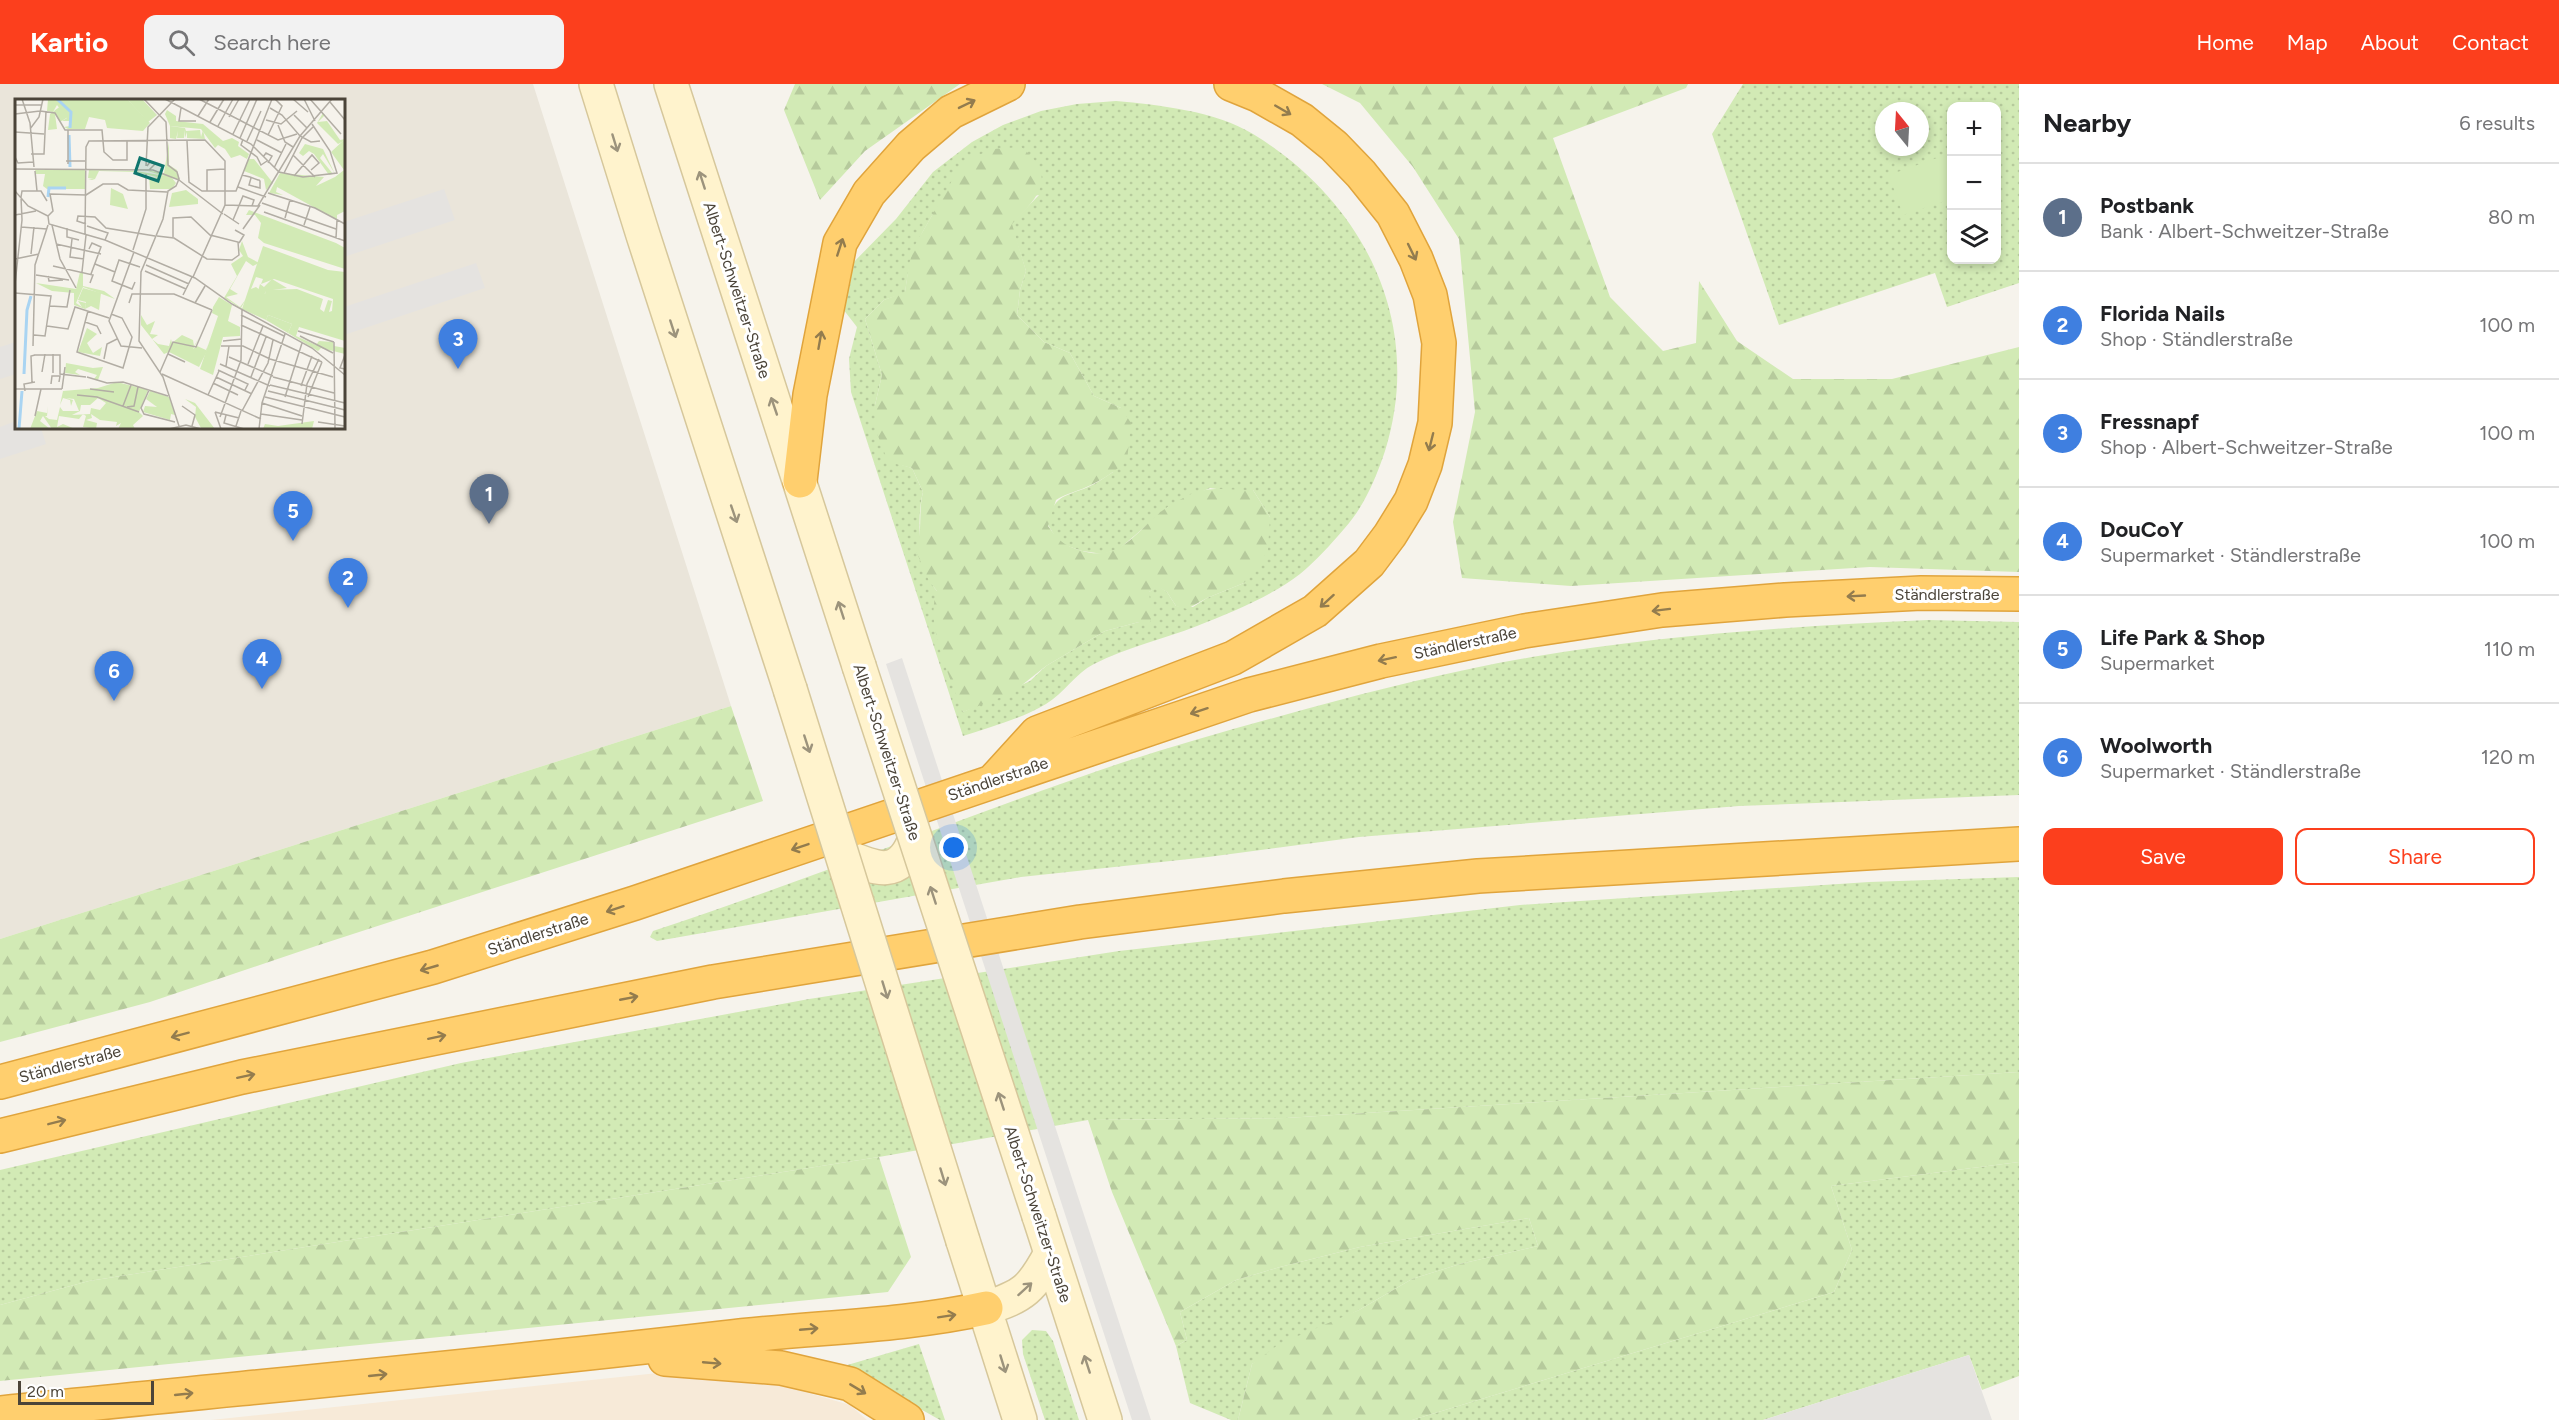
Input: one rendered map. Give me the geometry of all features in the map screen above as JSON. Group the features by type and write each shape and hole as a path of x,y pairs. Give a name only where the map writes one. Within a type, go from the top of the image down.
{"highway":[{"path":"800,481 812,385 840,243 869,193 911,146 951,112 1008,84"},
{"path":"994,780 1037,733 1233,658 1316,611 1369,563 1390,535 1412,501 1425,465 1435,423 1439,343 1430,295 1416,259 1398,223 1361,174 1334,146 1302,120 1258,95 1231,84"},
{"name":"Ständlerstraße","path":"0,1082 433,967 646,899 1249,694 1381,661 1524,631 1662,610 1785,600 1921,593 2019,594"},
{"path":"0,1136 242,1077 713,982 1080,922 1284,896 1478,876 2019,844"},
{"path":"0,1413 591,1353 751,1334 939,1317 986,1308"},
{"path":"591,1353 782,1368 850,1384 907,1420"}],"main road":[{"path":"596,84 843,855 1020,1420"},
{"name":"Albert-Schweitzer-Straße","path":"671,84 1105,1420"},
{"path":"843,855 872,868 890,868 908,856 915,839"},
{"path":"986,1308 1024,1293 1039,1275 1051,1253"}],"shaded area":[{"path":"0,84 533,84 731,706 0,939"},
{"path":"444,189 455,220 345,257 345,222"},
{"path":"476,263 485,288 345,335 345,307"},
{"path":"15,342 15,374 0,379 0,347"},
{"path":"15,421 15,429 41,429 46,444 0,459 0,427"},
{"path":"902,658 1151,1420 1132,1420 886,664"},
{"path":"1969,1355 1992,1420 1763,1420"},
{"path":"658,1373 784,1386 850,1405 867,1420 211,1420"}],"green space":[{"path":"795,84 960,84 865,151 820,200 784,110"},
{"path":"1322,84 1688,84 1686,88 1553,138 1610,297 1663,351 1696,343 1699,281 1737,341 1793,379 1892,379 2019,347 2019,572 1870,567 1571,586 1462,578 1453,522 1475,412 1459,239 1413,167 1360,103"},
{"path":"1743,84 2019,84 2019,283 1947,307 1935,273 1779,325 1712,134"},
{"path":"1116,101 1187,110 1238,126 1292,162 1326,194 1354,230 1376,270 1390,312 1397,357 1395,403 1385,451 1363,502 1339,535 1300,574 1276,590 1237,609 1094,664 1081,672 1046,704 1026,714 963,736 851,392 849,359 857,327 839,304 849,267 896,219 933,172 972,142 1003,125 1041,111 1077,104","holes":["1039,195 1011,224 1026,271 1020,290 1017,315 1044,342 1070,353 1094,396 1121,408 1113,472 1066,496 1053,508 1048,525 1059,543 1082,551 1103,554 1119,549 1168,507 1210,488 1230,491 1253,490 1270,517 1244,583 1207,598 1193,607 1176,606 1167,592 1158,586 1149,592 1139,622 1105,631 1046,666 1030,681 963,712 937,591 931,582 923,558 920,530 923,492 912,468 895,463 875,405 882,375 865,319 884,300 905,293 914,252 933,214"]},
{"path":"1021,147 1033,158 1042,177 1036,196 1012,224 1026,271 1020,290 1017,315 1044,342 1070,353 1094,396 1121,408 1131,423 1127,461 1096,483 1056,500 1048,526 1069,546 1094,553 1107,552 1119,548 1158,514 1189,495 1213,489 1253,490 1270,517 1268,549 1259,567 1244,583 1187,609 1176,606 1167,592 1158,587 1149,592 1152,617 1148,627 1139,622 1105,631 1046,666 1012,693 963,712 936,636 934,605 937,591 929,581 916,551 923,492 912,468 888,462 875,428 875,405 882,375 865,319 884,300 905,292 909,264 915,245 954,177 969,159 993,149"},
{"path":"1947,154 1947,200 1903,215 1889,175"},
{"path":"1928,620 2019,622 2019,795 1739,806 1359,837 1208,857 1021,877 657,941 650,937 653,931 1121,763 1236,728 1390,687 1504,662 1581,649 1680,637"},
{"path":"731,706 763,801 150,1002 0,1042 0,939"},
{"path":"2019,877 2019,1072 1286,1118 1088,1120 879,1157 89,1281 0,1305 0,1170 461,1063 809,999 1119,951 1520,905 1869,882"},
{"path":"2019,1072 2019,1162 1831,1186 1852,1250 1834,1292 1412,1420 1238,1420 1252,1364 1279,1344 1359,1310 1412,1279 1460,1264 1538,1246 1529,1218 1360,1247 1236,1280 1180,1312 1187,1340 1176,1346 1112,1192 1088,1120 1286,1118"},
{"path":"879,1157 911,1257 888,1292 0,1381 0,1305 89,1281"},
{"path":"2019,1162 2019,1376 1982,1390 1969,1355 1763,1420 1412,1420 1834,1292 1852,1250 1831,1186"},
{"path":"1529,1218 1538,1246 1460,1264 1412,1279 1359,1310 1252,1364 1238,1420 1231,1420 1190,1403 1176,1346 1187,1340 1180,1312 1236,1280 1360,1247"},
{"path":"1032,1330 1046,1331 1053,1341 1079,1420 1045,1420 1023,1354 1022,1340"},
{"path":"919,1344 945,1420 940,1420 844,1366"}],"place":[{"name":"Fressnapf","path":"458,369"},
{"name":"Postbank","path":"489,524"},
{"name":"Life Park & Shop","path":"293,541"},
{"name":"Florida Nails","path":"348,608"},
{"name":"DouCoY","path":"262,689"},
{"name":"Woolworth","path":"114,701"}]}
